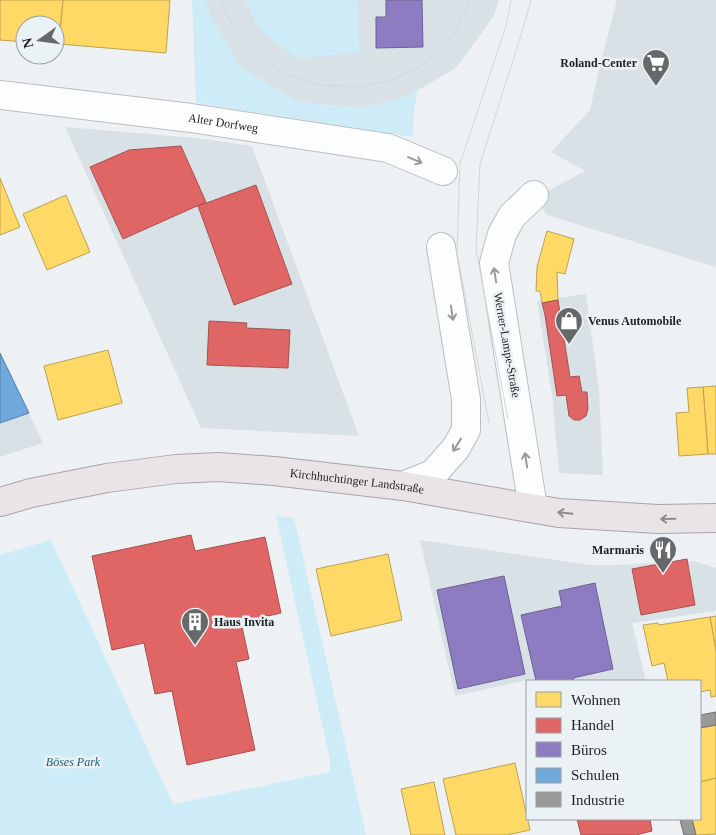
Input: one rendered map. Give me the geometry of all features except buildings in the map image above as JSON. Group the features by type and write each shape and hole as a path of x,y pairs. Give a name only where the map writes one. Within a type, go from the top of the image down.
{"main road":[{"name":"Kirchhuchtinger Landstraße","path":"0,502 107,478 176,469 218,467 274,471 403,486 559,513 620,518 716,518"}],"street":[{"name":"Alter Dorfweg","path":"0,95 192,118 388,148 443,171"},
{"name":"Werner-Lampe-Straße","path":"533,508 494,263 502,234 512,216 534,195"},
{"path":"403,486 433,474 456,448 466,430 466,399 441,247"}],"shaded area":[{"path":"205,0 246,0 258,28 359,53 357,0 499,0 494,16 456,68 408,96 363,108 299,102 242,69 211,17"},
{"name":"Roland-Center","path":"617,0 716,0 716,267 547,215 535,198 585,171 551,152 590,110"},
{"path":"65,127 196,138 252,146 359,436 201,428"},
{"name":"Venus Automobile","path":"586,294 599,389 603,475 559,473 552,394 537,301"},
{"path":"0,353 43,443 0,457"},
{"path":"420,540 590,565 694,561 716,568 716,611 632,623 646,680 532,679 455,696"}],"green space":[{"path":"192,0 205,0 211,17 242,69 299,102 363,108 408,96 418,90 414,111 413,137 196,103"},
{"path":"246,0 357,0 359,53 296,58 258,28"},
{"name":"Böses Park","path":"276,516 294,518 366,835 0,835 0,555 51,540 173,804 330,772 330,760"}],"tram line":[{"path":"221,0 227,16 255,54 286,75 322,85 359,87 389,81 420,67 442,49 453,35 465,12 468,0"},
{"path":"489,423 457,253 460,163 506,26 511,0"},
{"path":"508,419 476,250 480,164 531,0"}],"place":[{"name":"Roland-Center","path":"656,87"},
{"name":"Venus Automobile","path":"569,345"},
{"name":"Marmaris","path":"663,574"},
{"name":"Haus Invita","path":"195,646"}]}
